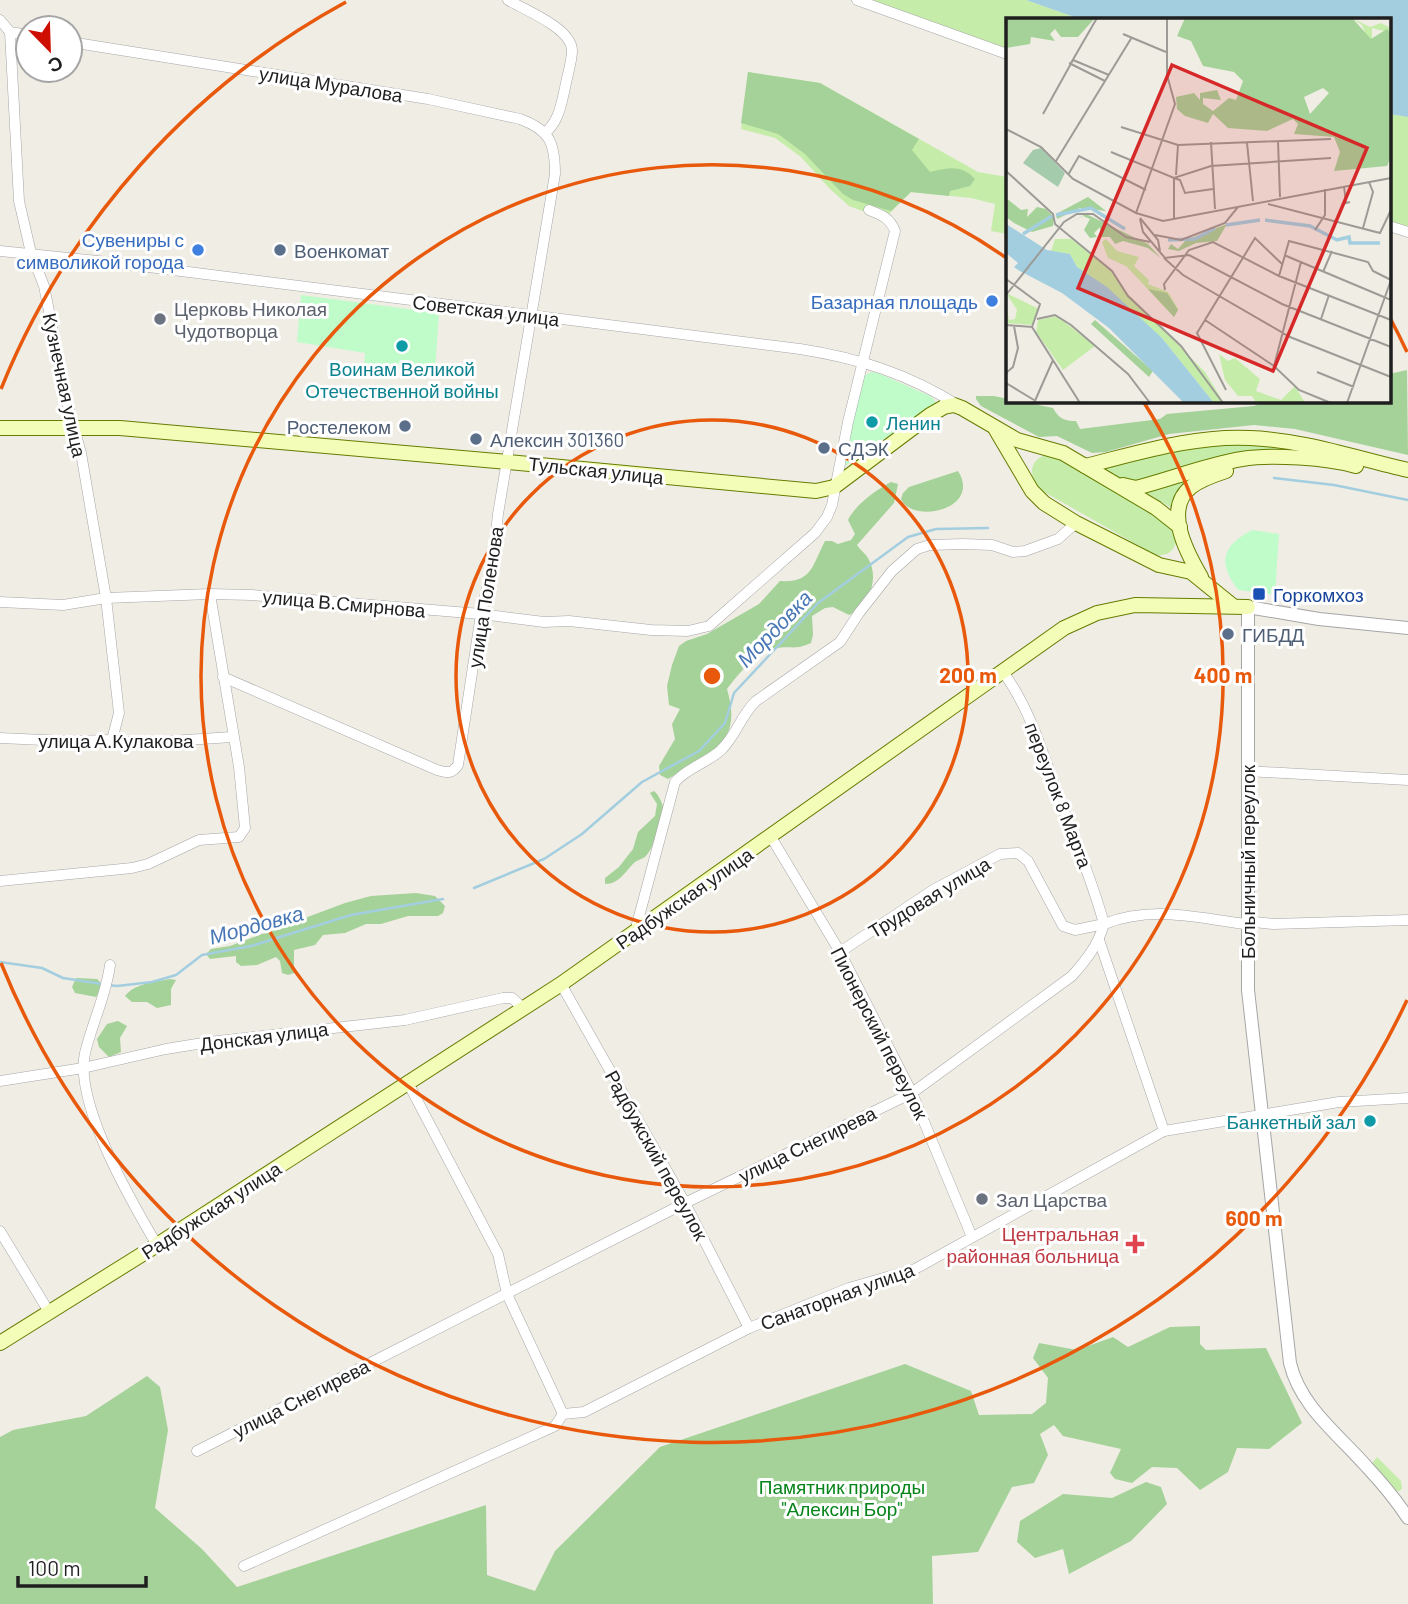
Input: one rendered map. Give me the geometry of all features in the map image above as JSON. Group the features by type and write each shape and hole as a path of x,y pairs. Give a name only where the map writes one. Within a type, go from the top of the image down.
{"main road":[{"path":"834,487 930,415 954,405 1017,440 1063,453 1156,508 1181,534 1189,557 1206,584"},
{"path":"993,426 1038,497 1076,523 1159,565 1186,569 1240,607"},
{"name":"Тульская улица","path":"0,428 134,429 508,461 798,491 826,491 834,487"},
{"path":"1086,466 1190,442 1249,438 1323,448 1408,470"},
{"path":"1023,473 1027,459 1044,447"},
{"path":"1118,485 1136,488 1243,459 1269,457 1352,464 1408,480"},
{"path":"1159,565 1170,562 1182,547 1180,505 1183,495 1192,486 1249,465 1298,459"},
{"name":"Радбужская улица","path":"0,1343 524,1009 641,930 1064,628 1097,613 1135,605 1240,607"}],"street":[{"path":"508,0 558,28 570,43 571,60 561,107 554,125 545,133"},
{"path":"857,0 1006,54"},
{"path":"0,20 10,32 14,33"},
{"name":"Кузнечная улица","path":"10,32 19,201 31,253 44,286 67,402 81,453 106,597 118,713 112,740"},
{"name":"улица Муралова","path":"84,44 428,99 520,119 545,133"},
{"name":"улица Поленова","path":"223,677 437,771 448,773 454,771 458,765 555,174 553,146 545,133"},
{"path":"834,487 895,231 885,216 869,210"},
{"path":"1390,226 1408,232"},
{"name":"Советская улица","path":"0,251 800,349 863,361 937,392 962,408"},
{"name":"улица В.Смирнова","path":"0,602 63,605 106,597 252,595 481,614 544,622 569,621 651,630 688,631 709,626 719,619 815,533 832,505 834,487"},
{"path":"641,930 637,924 675,782 681,775 720,751 756,701 839,642 859,613 905,558 918,549 947,544 992,545 1013,552 1025,551 1058,539 1076,523"},
{"path":"0,881 132,868 148,864 199,840 239,837 245,828 239,767 210,594"},
{"name":"Радбужская улица","path":"1240,607 1319,619 1408,628"},
{"name":"Больничный переулок","path":"1240,607 1247,771 1249,1000 1292,1374 1300,1392 1310,1405 1367,1466 1408,1518"},
{"name":"переулок 8 Марта","path":"1003,672 1017,692 1031,722 1092,882 1104,924"},
{"name":"улица А.Кулакова","path":"0,738 175,742 232,737"},
{"path":"1247,771 1408,780"},
{"name":"Пионерский переулок","path":"771,836 840,952 912,1093 972,1237"},
{"name":"Трудовая улица","path":"840,952 933,890 1000,854 1018,853 1028,861 1063,926 1075,930 1104,924"},
{"path":"1104,924 1151,912 1247,925 1254,922 1296,924 1408,920"},
{"name":"улица Снегирева","path":"197,1451 685,1203 912,1093 1072,976 1090,955 1104,924"},
{"path":"1099,940 1164,1131"},
{"path":"110,965 105,993 85,1053 84,1086 107,1149 140,1217 157,1245"},
{"name":"Радбужский переулок","path":"561,984 685,1203 749,1328"},
{"name":"Донская улица","path":"0,1081 83,1068 209,1042 405,1020 503,998 512,998 524,1009"},
{"path":"408,1083 498,1254 507,1294 563,1414"},
{"name":"Санаторная улица","path":"244,1566 555,1426 563,1414 584,1412 749,1328 849,1288 915,1269 1164,1131 1339,1102 1408,1098"},
{"path":"0,1231 49,1312"}],"green space":[{"path":"850,0 1026,0 1077,18 1006,18 1006,57"},
{"path":"748,72 820,83 978,172 1006,177 1006,234 991,231 995,204 971,198 911,192 884,219 849,206 801,157 775,138 741,129"},
{"path":"748,72 820,83 919,139 912,150 930,172 959,169 975,179 970,186 950,191 949,196 911,192 891,211 853,200 843,194 805,154 778,134 741,123"},
{"path":"1390,114 1408,117 1408,234 1390,228"},
{"path":"301,295 439,313 435,372 364,367 365,353 297,342"},
{"path":"1407,370 1408,455 1295,429 1254,425 1169,434 1106,452 1092,453 1057,436 1039,437 981,406 976,399 976,396 994,396 1006,398 1006,402 1024,402 1053,408 1063,419 1076,421 1080,429 1160,419 1167,414 1254,406 1264,402 1390,402 1390,374"},
{"path":"871,372 932,397 936,403 845,466 842,465 864,376"},
{"path":"1232,442 1308,450 1144,482 1126,481 1103,469 1174,450"},
{"path":"1052,454 1171,524 1177,541 1174,548 1166,554 1155,555 1039,489 1033,477 1033,466 1039,458"},
{"path":"958,471 963,484 961,495 943,509 918,511 908,507 901,499 909,487"},
{"path":"1195,475 1175,510 1145,492"},
{"path":"891,482 898,484 894,503 857,545 868,558 873,574 870,591 862,605 849,615 833,607 825,608 812,616 811,643 770,650 756,658 727,689 731,723 719,746 668,779 660,775 659,766 675,739 672,724 680,709 669,705 667,686 679,646 707,634 759,604 780,581 791,581 805,576 825,541 838,544 851,540 855,534 848,520 851,514 866,498"},
{"path":"1252,530 1279,534 1275,595 1238,590 1227,571 1225,563 1229,549 1234,542"},
{"path":"654,791 664,811 651,849 619,879 605,884 605,878 619,867 633,849 638,832 655,816 657,804 650,793"},
{"path":"416,893 435,896 445,906 443,913 438,916 408,916 381,924 366,924 345,933 323,935 315,945 294,950 294,973 288,975 282,973 280,961 276,957 257,965 241,966 236,962 236,956 210,959 206,954 211,949 230,946 345,903 371,896"},
{"path":"76,978 97,979 103,985 96,997 75,993 72,987"},
{"path":"176,980 171,989 171,1005 157,1008 147,1002 132,1002 125,996 140,986"},
{"path":"118,1021 127,1026 120,1038 121,1052 109,1057 99,1047 97,1039 107,1024"},
{"name":"Памятник природы \"Алексин Бор\"","path":"1200,1326 1200,1344 1206,1350 1266,1348 1302,1423 1269,1449 1237,1448 1228,1472 1200,1490 1177,1468 1152,1467 1132,1483 1115,1479 1110,1473 1121,1449 1063,1436 1054,1425 1040,1434 1048,1455 1034,1483 1012,1487 978,1552 932,1556 933,1604 0,1604 0,1437 13,1430 86,1416 147,1376 160,1387 168,1430 155,1508 202,1549 237,1587 486,1505 487,1575 535,1591 555,1551 660,1447 905,1364 971,1391 979,1415 1032,1414 1046,1403 1048,1378 1033,1358 1039,1343 1077,1350 1113,1337 1128,1347 1170,1327"},
{"path":"1377,1457 1401,1481 1400,1491 1395,1491 1374,1465"},
{"path":"1146,1482 1161,1487 1167,1504 1131,1541 1069,1574 1063,1549 1035,1558 1017,1542 1020,1521 1063,1494 1112,1498"}],"water":[{"path":"1026,0 1408,0 1408,117 1390,114 1390,18 1077,18"}],"waterway":[{"name":"Мордовка","path":"1274,478 1334,485 1408,500"},
{"name":"Мордовка","path":"474,888 544,859 582,834 642,782 699,751 725,723 734,693 818,603 908,537 936,529 988,528"},
{"name":"Мордовка","path":"108,985 152,982 176,975 202,955 251,946 351,915 443,899"},
{"name":"Мордовка","path":"0,962 42,968 63,978 102,984"}],"place":[{"name":"Сувениры с символикой города","path":"198,250"},
{"name":"Военкомат","path":"280,250"},
{"name":"Базарная площадь","path":"992,301"},
{"name":"Церковь Николая Чудотворца","path":"160,319"},
{"name":"Воинам Великой Отечественной войны","path":"402,346"},
{"name":"Ленин","path":"872,422"},
{"name":"Ростелеком","path":"405,426"},
{"name":"Алексин 301360","path":"476,439"},
{"name":"СДЭК","path":"824,448"},
{"name":"Горкомхоз","path":"1259,594"},
{"name":"ГИБДД","path":"1228,634"},
{"name":"Банкетный зал","path":"1370,1121"},
{"name":"Зал Царства","path":"982,1199"},
{"name":"Центральная районная больница","path":"1135,1244"}]}
